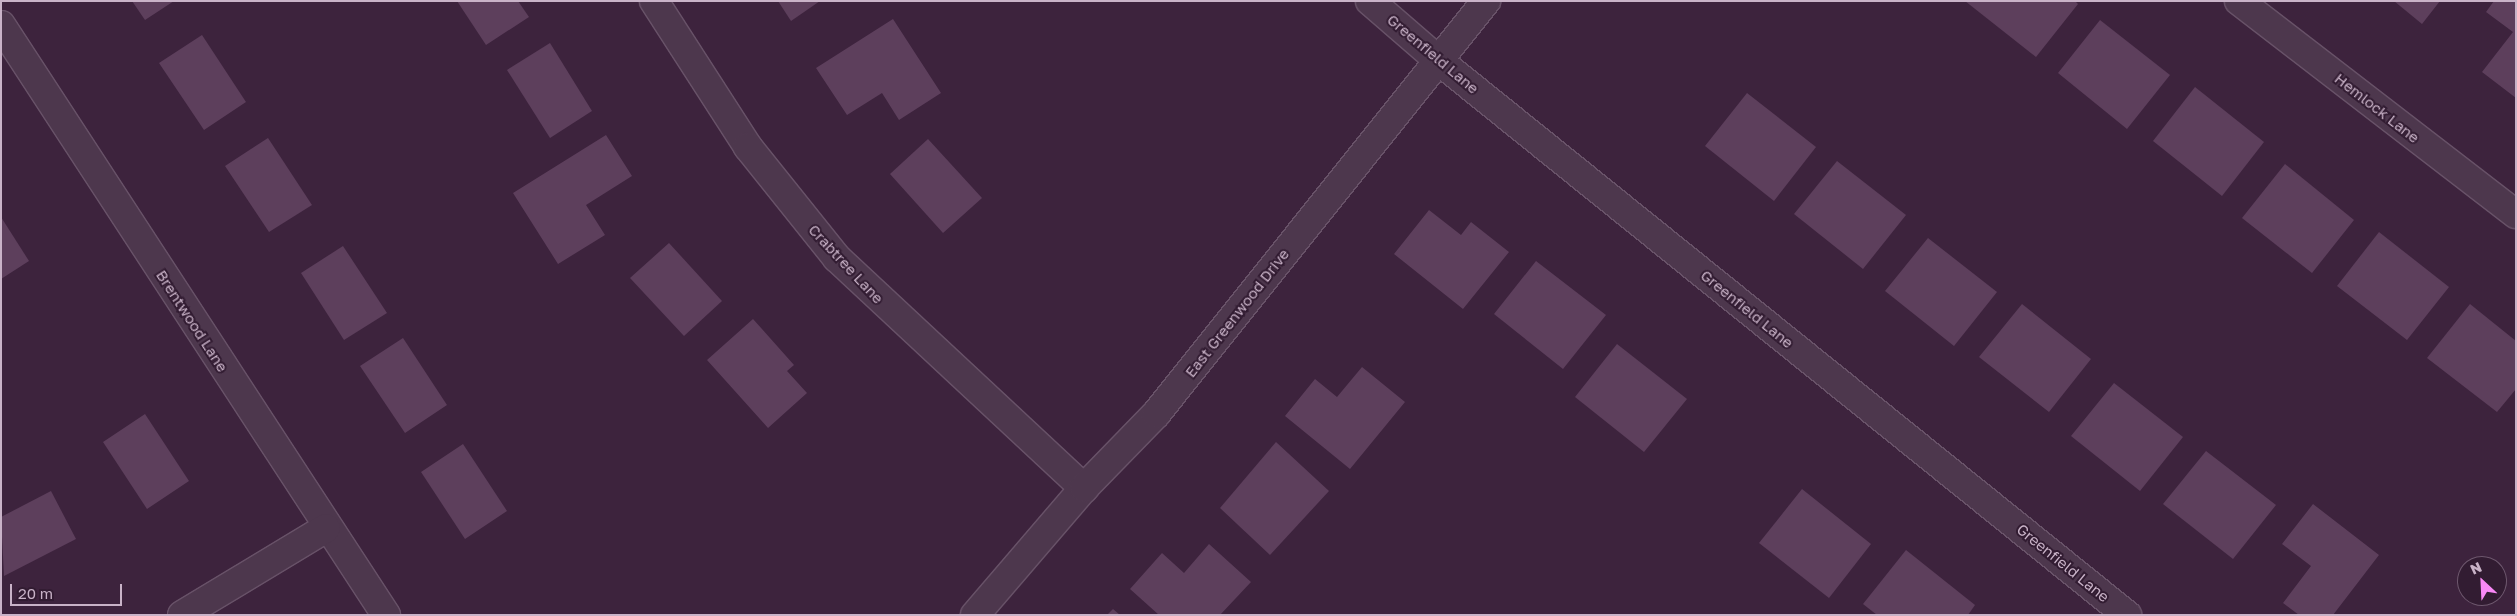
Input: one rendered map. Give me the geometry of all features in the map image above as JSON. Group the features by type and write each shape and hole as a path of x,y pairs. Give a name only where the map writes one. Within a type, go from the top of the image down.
{"street":[{"name":"Crabtree Lane","path":"654,1 748,147 837,258 1084,488"},
{"name":"Greenfield Lane","path":"1370,1 1438,60 2127,615"},
{"name":"East Greenwood Drive","path":"975,615 1084,488 1156,414 1486,1"},
{"name":"Hemlock Lane","path":"2239,1 2516,214"},
{"name":"Brentwood Lane","path":"6,42 326,528 386,615"},
{"path":"182,615 326,528"}],"building":[{"path":"132,1 174,1 145,20"},
{"path":"457,1 518,1 529,17 486,45"},
{"path":"778,1 820,1 791,21"},
{"path":"1965,1 2075,1 2078,4 2036,57"},
{"path":"2394,1 2440,1 2422,24"},
{"path":"2494,1 2516,1 2516,98 2482,72 2513,32 2486,12"},
{"path":"893,19 941,93 899,120 882,93 847,115 816,68"},
{"path":"2100,20 2170,75 2127,129 2058,73"},
{"path":"202,35 246,102 204,130 159,63"},
{"path":"550,43 592,111 550,138 507,70"},
{"path":"2195,87 2264,142 2222,196 2153,141"},
{"path":"1747,93 1816,147 1774,201 1705,146"},
{"path":"606,135 632,176 586,205 605,235 558,264 513,193"},
{"path":"268,138 312,205 269,232 225,166"},
{"path":"928,139 982,198 943,233 890,174"},
{"path":"1837,161 1906,215 1863,269 1794,214"},
{"path":"2285,164 2354,220 2312,273 2242,218"},
{"path":"1429,210 1461,235 1471,222 1509,252 1463,309 1394,254"},
{"path":"1,217 29,261 1,279"},
{"path":"2379,232 2449,287 2407,340 2337,286"},
{"path":"1928,238 1997,292 1954,346 1885,291"},
{"path":"669,243 722,301 684,336 630,278"},
{"path":"343,246 387,313 344,340 301,273"},
{"path":"1536,261 1606,315 1563,369 1494,314"},
{"path":"2022,304 2091,359 2049,412 1979,357"},
{"path":"2470,304 2516,341 2516,389 2497,412 2427,358"},
{"path":"753,319 794,365 787,371 807,393 768,428 707,360"},
{"path":"403,338 447,405 405,433 360,366"},
{"path":"1617,344 1687,399 1644,452 1575,397"},
{"path":"1362,367 1405,402 1350,469 1285,416 1315,379 1337,397"},
{"path":"2114,383 2183,437 2140,491 2071,436"},
{"path":"145,414 189,481 147,509 103,442"},
{"path":"1276,442 1329,491 1270,555 1220,508"},
{"path":"463,444 507,511 465,539 421,472"},
{"path":"2206,451 2276,505 2233,559 2163,504"},
{"path":"1802,489 1871,544 1829,598 1759,543"},
{"path":"51,491 76,539 4,576 1,517"},
{"path":"2313,504 2379,555 2333,615 2299,615 2283,603 2311,566 2282,544"},
{"path":"1209,544 1251,582 1220,615 1159,615 1130,589 1162,553 1184,573"},
{"path":"1906,550 1975,605 1968,615 1877,615 1863,604"},
{"path":"1113,609 1120,615 1107,615"}]}
